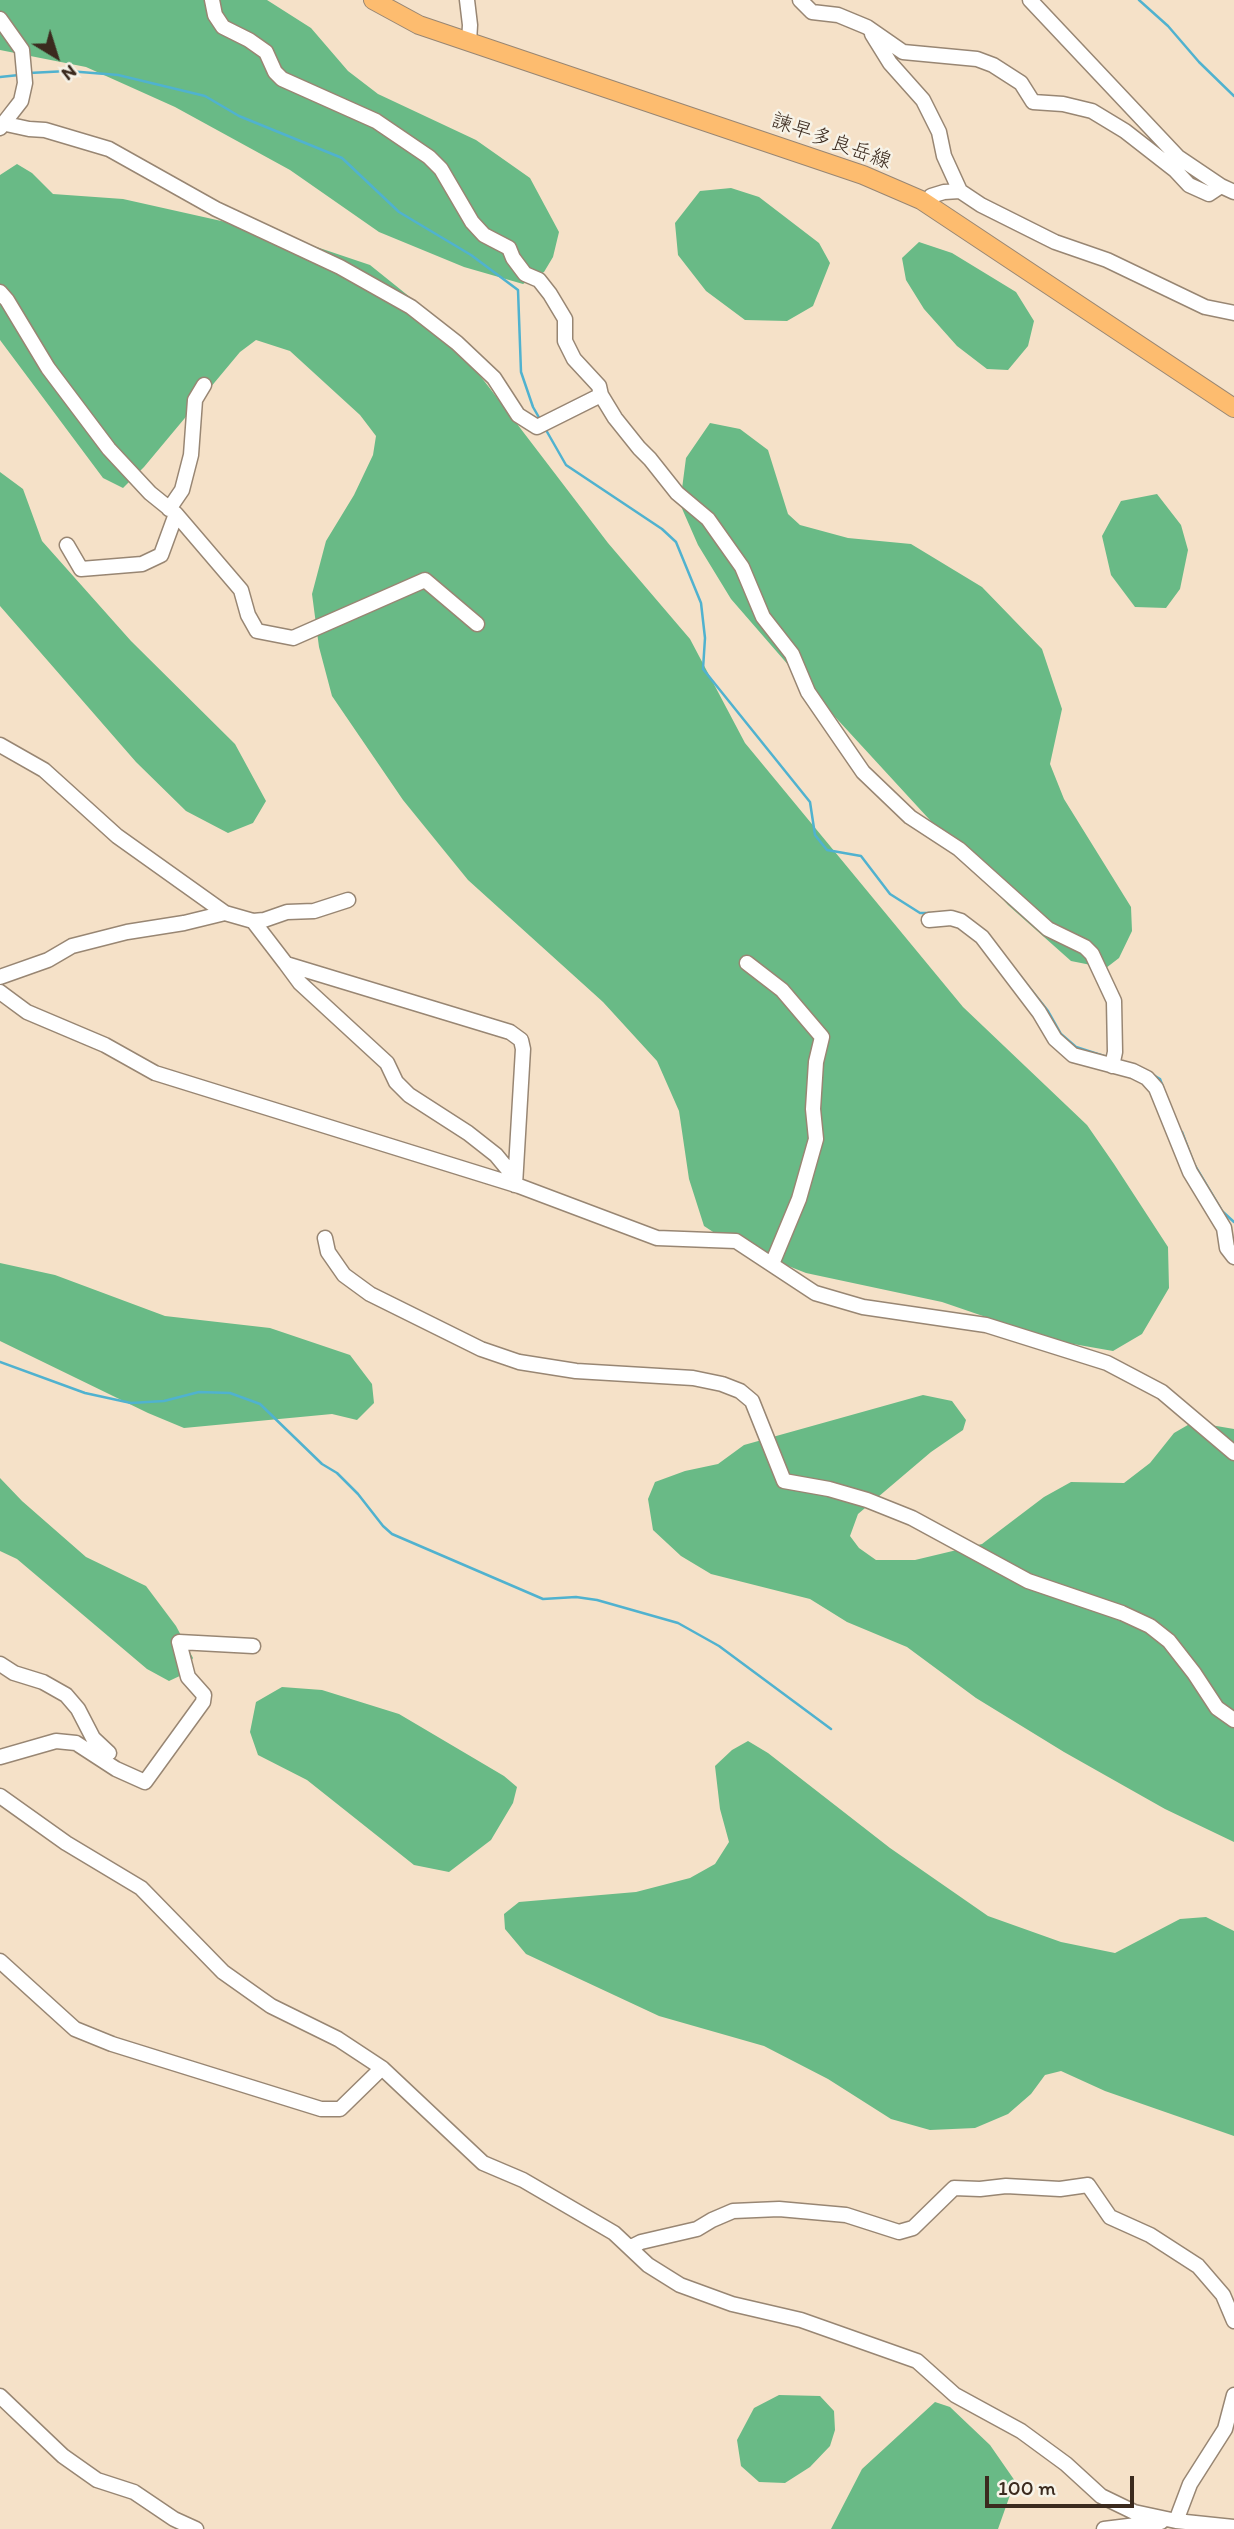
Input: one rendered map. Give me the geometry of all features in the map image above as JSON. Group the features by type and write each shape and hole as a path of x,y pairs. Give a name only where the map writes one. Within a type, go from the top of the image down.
{"main road":[{"name":"諫早多良岳線","path":"373,0 419,25 863,175 927,203 1234,408"}],"street":[{"path":"212,0 215,15 223,27 266,52 275,72 282,79 376,121 429,157 442,169 471,222 484,235 509,247 513,258 525,274 539,280 565,319 565,341 575,359 599,386 601,396 623,428 677,493 708,519 742,566 763,617 792,654 808,692 863,772 910,817 959,849 1048,929 1085,947 1092,954 1114,1001 1114,1059"},
{"path":"467,0 469,42"},
{"path":"800,0 812,12 838,15 867,27 903,52 977,59 993,65 1021,83 1033,102 1063,104 1091,111 1125,131 1175,170 1189,185 1209,194 1227,189"},
{"path":"1030,0 1178,157 1227,189"},
{"path":"0,19 22,50 26,83 21,101 3,126 45,130 109,149 216,209 340,267 411,307 457,343 494,378 518,415 543,424 601,396"},
{"path":"867,27 890,63 923,100 939,132 944,156 960,191 1055,242 1107,260 1205,307 1234,313"},
{"path":"927,203 931,196 960,191"},
{"path":"0,292 48,368 109,449 150,493 172,511 242,590 248,615 257,631 293,638 425,580 477,624"},
{"path":"67,545 81,569 142,564 161,555 172,511 191,455 195,400 204,385"},
{"path":"0,745 44,770 117,836 225,913 253,921 287,912 314,911 348,900"},
{"path":"0,977 48,960 72,946 225,913"},
{"path":"929,920 951,918 961,921 982,937 1039,1012 1055,1039 1073,1055 1114,1059 1156,1088 1190,1172 1224,1228 1227,1248 1234,1257"},
{"path":"253,921 300,983 387,1063 396,1082 409,1095 468,1133 496,1155 515,1181"},
{"path":"747,963 782,990 822,1037 816,1062 813,1109 816,1139 799,1199 772,1264"},
{"path":"286,964 510,1032 521,1040 523,1049 515,1181"},
{"path":"0,992 27,1012 105,1045 155,1073 515,1181 657,1238 736,1241 815,1293 863,1307 986,1325 1107,1363 1162,1392 1234,1453"},
{"path":"325,1238 328,1252 344,1275 370,1294 481,1349 519,1362 542,1366 576,1371 693,1378 740,1391 752,1401 784,1481 829,1489 912,1518 1028,1581 1122,1613 1150,1626 1169,1641 1217,1708 1234,1720"},
{"path":"0,1757 56,1741 76,1743 116,1769 145,1782 204,1702 204,1695 188,1677 180,1642 253,1646"},
{"path":"0,1664 14,1673 43,1682 66,1695 78,1710 93,1738 113,1747 128,1774"},
{"path":"0,1796 66,1843 141,1888 223,1972 271,2006 338,2039 382,2068 483,2163 523,2180 614,2233 648,2265 680,2285 732,2304 801,2320 917,2361 955,2395 1021,2431 1066,2464 1101,2496 1134,2512 1176,2521 1234,2527"},
{"path":"0,1961 75,2029 228,2082 321,2109 340,2109 382,2068"},
{"path":"631,2247 641,2242 697,2229 733,2211 779,2209 846,2215 899,2232 913,2228 954,2188 1006,2186 1060,2189 1088,2185 1110,2217 1150,2235 1198,2266 1223,2295 1234,2321"},
{"path":"1176,2521 1190,2484 1225,2429 1234,2395"},
{"path":"0,2396 63,2456 97,2480 134,2492 174,2519 196,2529"},
{"path":"1104,2529 1176,2521"}],"green space":[{"path":"0,0 267,0 311,28 348,71 378,94 476,140 530,178 559,232 553,257 544,272 523,284 464,267 379,232 290,170 175,107 86,67 0,50"},
{"path":"17,164 32,173 53,194 123,199 275,233 370,265 426,310 485,382 608,543 690,639 745,743 963,1007 1087,1125 1168,1247 1169,1288 1142,1334 1113,1351 1056,1341 942,1302 806,1273 730,1243 704,1226 689,1179 679,1111 657,1061 603,1002 468,880 403,800 332,696 319,647 312,594 326,541 354,495 373,455 376,436 360,415 290,351 256,340 240,352 144,467 123,488 103,478 0,340 0,175"},
{"path":"731,188 759,197 819,243 830,263 813,306 787,321 745,320 706,291 678,255 675,223 700,191"},
{"path":"919,242 952,253 1016,292 1034,321 1028,346 1008,370 987,369 957,346 924,309 906,280 902,258"},
{"path":"710,423 740,429 768,450 788,514 800,525 848,538 911,544 982,587 1042,649 1062,709 1050,764 1064,799 1131,907 1132,931 1119,958 1106,968 1071,961 1008,905 803,682 731,599 698,545 680,504 686,458"},
{"path":"0,472 23,489 42,541 131,641 235,744 266,801 253,823 228,833 186,811 136,762 0,606"},
{"path":"1157,494 1181,525 1188,550 1180,589 1166,608 1135,607 1111,575 1102,536 1121,501"},
{"path":"0,1263 55,1275 165,1316 270,1328 350,1355 372,1384 374,1403 357,1420 332,1414 184,1428 0,1341"},
{"path":"923,1395 952,1401 966,1420 963,1430 931,1452 858,1514 850,1536 859,1548 876,1560 915,1560 982,1544 1044,1497 1071,1482 1124,1483 1150,1463 1174,1433 1193,1422 1234,1429 1234,1842 1165,1809 1064,1752 976,1698 907,1647 847,1622 810,1599 711,1574 681,1556 653,1530 648,1499 655,1482 685,1471 718,1464 744,1445"},
{"path":"0,1478 86,1557 146,1586 176,1626 193,1658 184,1674 169,1681 147,1669 17,1559 0,1551"},
{"path":"282,1687 322,1690 399,1714 504,1776 517,1787 513,1803 491,1840 449,1872 414,1865 307,1780 258,1755 250,1732 256,1702"},
{"path":"748,1741 768,1753 890,1848 988,1916 1061,1942 1115,1953 1180,1919 1206,1917 1234,1931 1234,2136 1105,2091 1061,2071 1045,2075 1031,2094 1008,2114 975,2128 930,2130 891,2119 828,2079 764,2046 659,2016 526,1954 505,1929 504,1914 519,1902 636,1892 690,1878 715,1864 729,1842 720,1809 715,1766 732,1750"},
{"path":"779,2395 820,2396 834,2411 835,2430 830,2446 810,2467 785,2483 759,2482 741,2466 737,2440 754,2408"},
{"path":"935,2402 950,2407 990,2445 1015,2481 998,2529 831,2529 862,2469"}],"waterway":[{"path":"1139,0 1168,26 1199,62 1234,96"},
{"path":"29,73 68,71 118,75 205,96 239,116 342,158 399,212 471,255 518,290 521,372 533,407 541,421"},
{"path":"0,77 19,75"},
{"path":"546,430 566,465 662,529 676,542 701,603 705,638 703,669 810,802 815,835 827,850 861,856 890,894 920,913 930,913"},
{"path":"1021,977 1048,1011 1061,1034 1076,1047 1104,1056"},
{"path":"1140,1067 1160,1079 1163,1087"},
{"path":"1182,1132 1194,1164 1222,1211 1234,1222"},
{"path":"0,1362 85,1393 131,1403 164,1401 199,1392 230,1393 260,1404 322,1464 337,1473 392,1534 543,1599 576,1597 597,1600 678,1623 719,1646 831,1729"}]}
